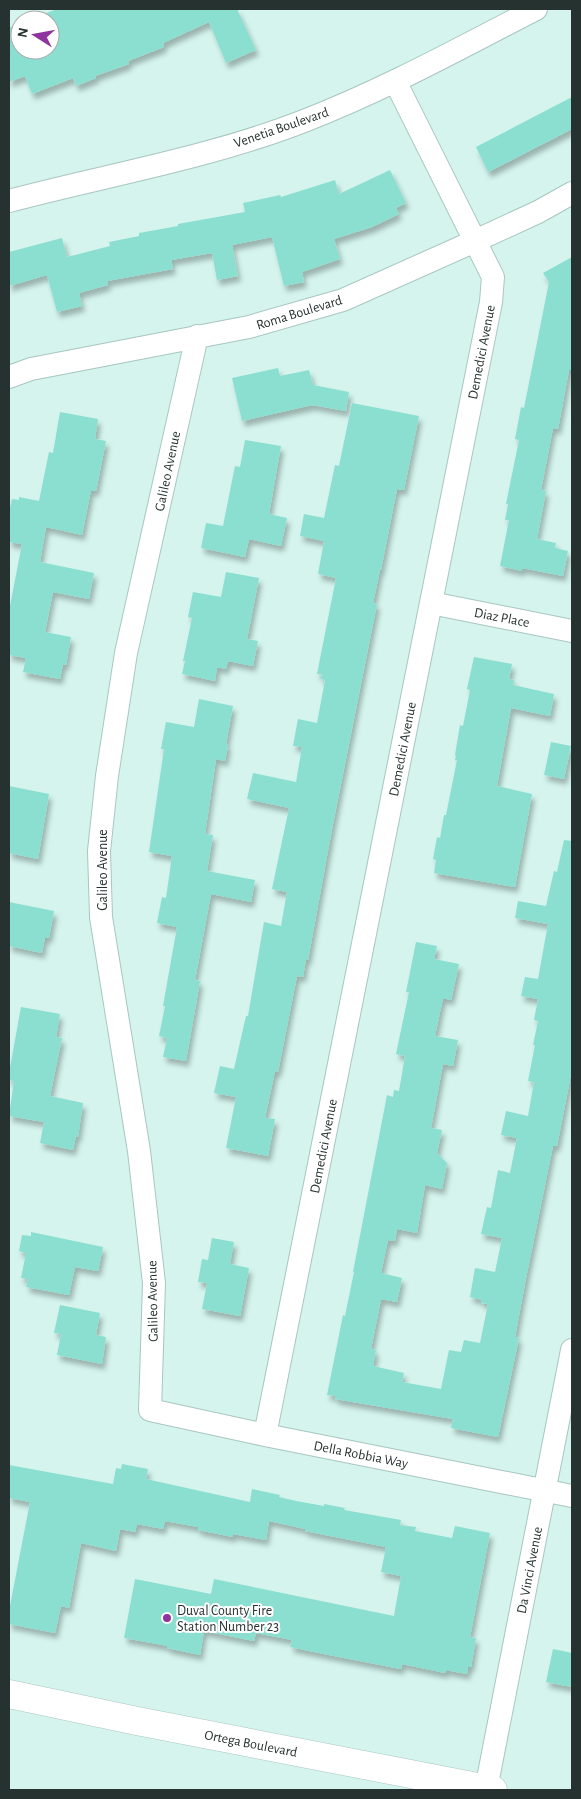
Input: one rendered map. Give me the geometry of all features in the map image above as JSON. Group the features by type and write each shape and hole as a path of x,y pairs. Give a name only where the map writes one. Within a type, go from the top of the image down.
{"main road":[{"name":"Ortega Boulevard","path":"9,1694 490,1790"}],"street":[{"name":"Venetia Boulevard","path":"9,201 123,174 258,137 303,122 395,81 536,9"},
{"name":"Demedici Avenue","path":"266,1435 491,302 493,277 395,81"},
{"name":"Roma Boulevard","path":"9,377 31,369 249,327 344,300 538,212 572,193"},
{"name":"Galileo Avenue","path":"150,1410 154,1283 139,1151 101,917 99,851 107,776 126,653 197,336"},
{"name":"Diaz Place","path":"431,603 572,631"},
{"name":"Da Vinci Avenue","path":"490,1790 544,1491 572,1350"},
{"name":"Della Robbia Way","path":"150,1410 572,1496"}],"building":[{"path":"237,9 256,50 226,63 209,22 163,43 164,47 128,61 129,64 95,76 96,78 76,86 73,78 32,94 25,76 9,82 9,28 10,60 60,60 60,10 54,10"},
{"path":"572,97 572,129 488,172 476,147"},
{"path":"390,170 406,203 396,208 399,214 372,227 334,239 340,259 302,272 304,282 284,286 272,237 232,245 238,276 217,280 212,253 171,260 173,269 107,281 108,285 79,293 82,306 57,312 47,275 9,286 9,252 62,238 67,257 110,246 109,242 139,236 139,233 245,212 243,203 280,195 281,197 335,180 339,194"},
{"path":"572,257 572,370 569,370 558,429 553,428 541,490 546,491 537,539 556,543 555,548 568,551 563,576 500,566 509,520 505,520 508,504 506,504 519,440 515,439 521,407 524,408 549,282 543,273"},
{"path":"278,368 280,376 309,370 313,385 349,392 346,411 312,405 242,421 232,378"},
{"path":"352,403 419,416 404,490 397,489 373,603 377,604 308,960 306,959 303,977 297,976 278,1072 275,1071 265,1118 275,1119 268,1156 226,1148 236,1097 214,1093 220,1066 234,1069 246,1016 248,1016 264,922 281,926 287,892 272,889 289,808 247,799 253,773 296,782 302,747 293,746 298,719 317,723 325,680 321,679 322,674 317,674 336,578 318,574 324,541 300,536 304,514 324,518 335,465 339,466"},
{"path":"60,412 98,419 95,439 106,441 96,491 91,490 82,535 46,527 40,562 94,573 89,599 53,592 45,632 71,637 66,665 63,664 60,679 23,672 26,658 9,655 9,611 22,544 9,542 9,512 12,499 19,500 19,497 39,501 49,452 53,453"},
{"path":"245,440 281,446 269,514 287,518 281,546 249,539 245,557 201,548 206,523 223,526 235,466 240,467"},
{"path":"226,572 259,578 247,639 258,641 253,666 228,661 226,669 217,667 215,681 182,674 192,618 188,617 193,592 221,597"},
{"path":"474,657 512,664 509,679 514,680 513,685 554,694 550,716 511,708 497,786 532,794 515,887 434,873 436,860 433,859 437,837 440,838 444,815 446,815 457,760 455,760 455,755 460,725 463,726 470,690 467,689"},
{"path":"199,699 233,706 225,761 216,759 205,834 213,835 207,871 255,880 251,902 211,894 195,980 200,981 186,1061 163,1057 167,1038 159,1036 177,927 157,923 162,897 166,898 172,856 149,852 164,749 161,749 166,722 194,727"},
{"path":"551,742 571,746 564,779 544,775"},
{"path":"9,786 49,794 38,859 9,853"},
{"path":"564,840 572,841 572,1069 557,1146 553,1146 526,1278 515,1337 519,1338 498,1437 451,1428 453,1419 335,1399 336,1396 327,1395 343,1315 345,1316 354,1272 387,1095 393,1097 394,1090 399,1091 405,1056 396,1054 409,992 406,992 416,942 437,946 434,959 459,964 451,1000 443,998 435,1036 458,1040 453,1066 443,1064 431,1128 442,1130 437,1153 447,1163 442,1189 425,1185 417,1233 397,1229 395,1241 388,1240 381,1273 402,1278 397,1302 381,1299 371,1349 376,1350 373,1366 404,1373 402,1382 441,1389 449,1350 461,1352 464,1340 480,1343 488,1304 481,1303 482,1300 470,1297 475,1268 495,1272 502,1238 481,1234 487,1207 491,1208 498,1170 510,1173 517,1138 501,1135 506,1111 528,1116 534,1082 528,1081 538,1021 534,1020 538,999 521,996 525,977 538,979 548,924 515,918 518,901 546,906 554,871 557,872"},
{"path":"9,902 54,911 49,938 45,937 42,953 9,946"},
{"path":"21,1007 60,1014 56,1037 62,1038 50,1096 83,1103 78,1137 76,1136 73,1150 40,1143 44,1122 9,1116 14,1081 9,1080 9,1073"},
{"path":"31,1232 103,1247 98,1271 75,1267 69,1295 26,1287 28,1279 21,1278 26,1253 19,1251 22,1235 31,1236"},
{"path":"212,1238 234,1242 230,1264 249,1268 240,1316 202,1309 207,1283 198,1282 202,1259 208,1260"},
{"path":"60,1305 100,1313 96,1335 106,1337 102,1364 57,1355 61,1334 54,1333"},
{"path":"122,1464 148,1469 146,1479 250,1502 252,1489 280,1495 279,1497 296,1501 324,1506 324,1504 345,1508 344,1510 401,1520 400,1525 416,1527 415,1531 452,1538 455,1526 490,1533 470,1637 476,1638 471,1667 468,1667 467,1674 446,1670 445,1673 402,1664 401,1669 334,1656 290,1647 292,1640 256,1633 254,1641 204,1631 200,1655 167,1648 168,1646 124,1638 135,1579 211,1594 214,1579 394,1616 401,1576 381,1572 386,1547 305,1531 305,1529 269,1521 266,1540 233,1534 233,1537 198,1530 198,1527 165,1521 163,1529 137,1524 135,1532 120,1529 116,1551 81,1543 69,1608 61,1606 55,1633 9,1624 9,1611 30,1502 9,1498 9,1465 113,1484 116,1468 121,1469"},
{"path":"553,1649 572,1653 572,1687 546,1682"}],"place":[{"name":"Duval County Fire Station Number 23","path":"167,1618"}]}
